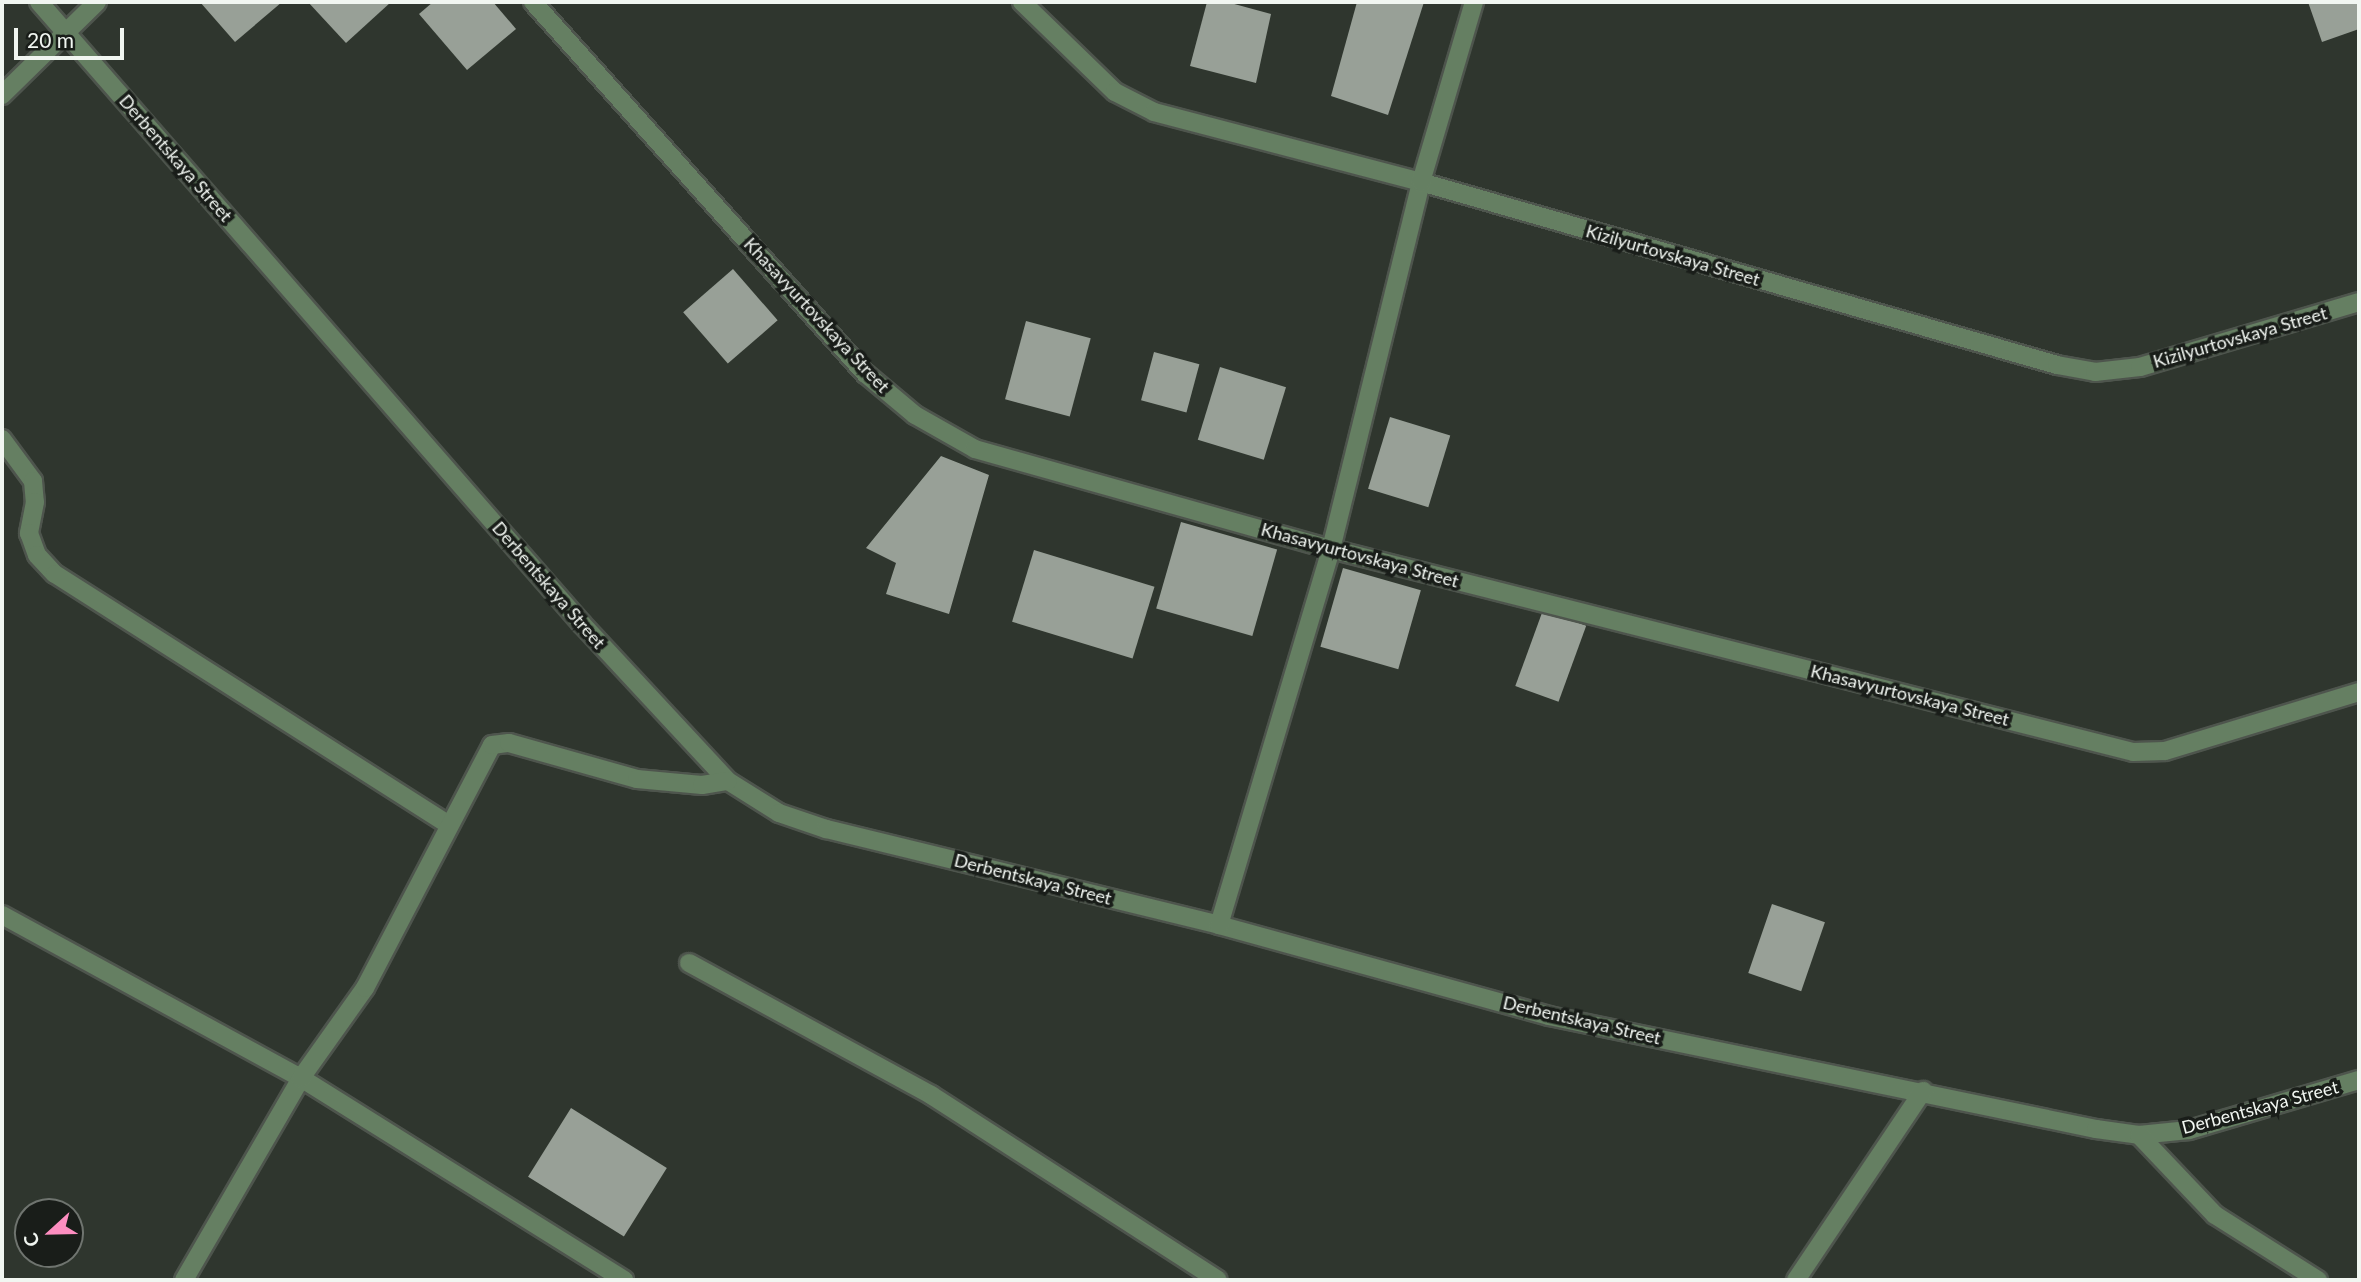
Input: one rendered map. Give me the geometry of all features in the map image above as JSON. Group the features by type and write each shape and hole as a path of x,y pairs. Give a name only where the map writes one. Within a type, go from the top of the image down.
{"street":[{"name":"Derbentskaya Street","path":"38,2 582,624 728,781 779,813 826,829 1219,925 1549,1016 2139,1135 2189,1130 2359,1080"},
{"path":"2,95 65,30 97,2"},
{"name":"Khasavyurtovskaya Street","path":"533,2 866,374 915,415 975,449 1331,549 2133,752 2165,751 2359,692"},
{"name":"Kizilyurtovskaya Street","path":"1022,2 1115,92 1154,112 1421,182 2095,372 2140,366 2359,302"},
{"path":"1219,925 1331,549 1421,182 1474,2"},
{"path":"2,439 33,481 35,502 29,533 37,555 55,574 449,825"},
{"path":"184,1280 301,1077 365,988 492,745 509,743 637,779 702,785 728,781"},
{"path":"2,915 301,1077 624,1280"},
{"path":"689,963 931,1094 1218,1280"},
{"path":"1796,1280 1923,1091"},
{"path":"2139,1135 2215,1215 2318,1280"}],"building":[{"path":"200,2 282,2 235,42"},
{"path":"308,2 391,2 346,43"},
{"path":"433,2 493,2 516,29 467,70 419,14"},
{"path":"1207,2 1227,2 1271,14 1256,83 1190,66"},
{"path":"1357,2 1424,2 1388,115 1331,96"},
{"path":"2308,2 2359,2 2359,29 2322,42"},
{"path":"733,269 778,320 728,364 683,312"},
{"path":"1026,321 1091,338 1070,417 1005,399"},
{"path":"1154,352 1199,364 1186,412 1141,400"},
{"path":"1220,367 1286,387 1264,460 1198,440"},
{"path":"1390,417 1450,435 1428,507 1368,489"},
{"path":"941,456 989,475 949,614 886,594 896,563 866,548"},
{"path":"1181,522 1277,550 1252,636 1156,609"},
{"path":"1034,550 1154,587 1133,659 1012,622"},
{"path":"1343,568 1421,590 1398,669 1320,647"},
{"path":"1543,610 1586,626 1559,702 1515,686"},
{"path":"1772,904 1825,922 1801,991 1748,973"},
{"path":"571,1108 667,1168 624,1237 528,1177"}]}
